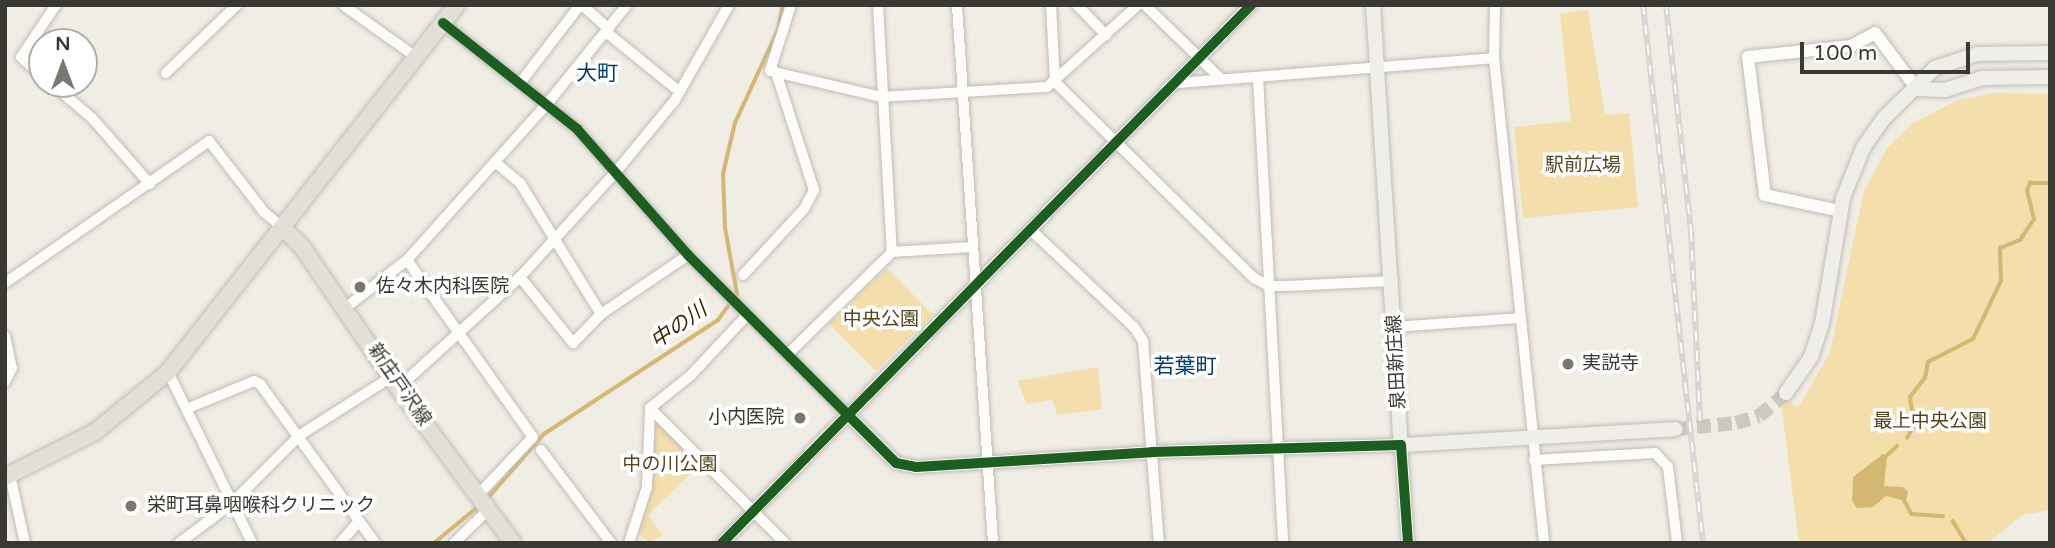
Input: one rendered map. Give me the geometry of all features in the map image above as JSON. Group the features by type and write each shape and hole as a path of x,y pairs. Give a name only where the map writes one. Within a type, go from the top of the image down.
{"main road":[{"path":"8,476 95,432 168,372 284,229 457,5"},
{"name":"泉田新庄線","path":"1373,5 1401,444"},
{"path":"1787,393 1811,357 1822,324 1840,211 1864,148 1884,118 1917,89 1935,68 1977,54 2050,53"},
{"path":"1917,89 1945,90 1983,78 2050,76"},
{"name":"新庄戸沢線","path":"284,229 345,307 395,382 513,543"},
{"path":"1401,444 1676,429"}],"street":[{"path":"41,28 56,5"},
{"path":"166,73 237,5"},
{"path":"343,5 416,57"},
{"path":"520,83 581,5 680,92"},
{"path":"345,307 408,260 547,104 627,5"},
{"path":"180,543 230,505 300,435 395,382 459,335 520,277 615,173 680,92 729,5"},
{"path":"791,5 770,71 882,97 1047,87 1138,5"},
{"path":"878,5 892,253"},
{"path":"957,5 993,543"},
{"path":"1051,5 1055,82 1115,145 1241,268 1269,286 1392,281"},
{"path":"1077,5 1106,35"},
{"path":"1145,5 1222,80"},
{"path":"722,543 847,414 975,289 1251,5"},
{"path":"1495,5 1494,58 1544,543"},
{"path":"443,23 547,104 615,173 688,255 896,463 916,467 1152,452 1401,444 1408,543"},
{"path":"1840,211 1765,195 1748,57 1851,46 1875,33 1917,89"},
{"path":"28,47 21,57 28,63"},
{"path":"1177,83 1494,58"},
{"path":"743,275 804,209 814,190 776,72"},
{"path":"1258,78 1283,543"},
{"path":"68,98 92,118 150,184"},
{"path":"5,283 209,141 264,212 284,229"},
{"path":"495,162 520,183 601,314"},
{"path":"1032,231 1134,327 1143,341 1159,543"},
{"path":"788,354 892,253 972,247"},
{"path":"520,277 573,343 601,314 688,255"},
{"path":"408,260 533,437 479,494"},
{"path":"629,543 647,487 650,408 691,376 748,314"},
{"path":"1395,327 1521,318"},
{"path":"5,336 12,368 5,382"},
{"path":"168,372 230,505 252,543"},
{"path":"186,409 254,381 300,435 375,543"},
{"path":"650,408 785,543"},
{"path":"541,450 611,543"},
{"path":"1534,460 1655,453 1668,467 1677,543"},
{"path":"8,476 25,543"},
{"path":"454,543 489,509"},
{"path":"340,543 359,521"}],"green space":[{"name":"駅前広場","path":"1588,10 1605,115 1629,113 1638,207 1523,218 1514,127 1571,121 1560,14"},
{"name":"最上中央公園","path":"1994,93 2050,94 2050,510 2022,515 1988,543 1799,543 1780,395 1798,408 1830,352 1864,191 1888,147 1912,124 1958,100"},
{"name":"中央公園","path":"887,268 933,315 876,371 829,324"},
{"path":"1098,367 1102,409 1057,415 1052,399 1027,405 1018,381"},
{"name":"中の川公園","path":"656,420 698,466 648,515 663,535 649,543 637,532 652,423"}],"shaded area":[{"path":"1883,454 1887,456 1884,486 1903,487 1908,492 1906,501 1886,496 1873,507 1857,508 1852,501 1853,477"}],"waterway":[{"name":"中の川","path":"487,499 544,434 718,320 737,294 725,228 723,174 735,123 778,30 783,5"},
{"path":"1907,438 1914,426 1910,397 1925,378 1928,362 1973,339 2001,281 2000,248 2020,240 2034,219 2027,191 2030,183 2050,183"},
{"path":"1883,459 1897,446"},
{"path":"1903,498 1912,514 1943,516"},
{"name":"中の川","path":"434,543 479,506"},
{"path":"1953,521 1966,543"}],"tunnel":[{"path":"1676,429 1736,423 1759,416 1786,393"}],"railway":[{"path":"1643,5 1703,543"},
{"path":"1666,5 1691,231 1700,421"}],"cycle path":[{"path":"722,543 1251,5"},
{"path":"443,23 577,129 688,255 896,463 916,467 1152,452 1401,445 1408,543"}],"place":[{"name":"佐々木内科医院","path":"360,287"},
{"name":"実説寺","path":"1568,364"},
{"name":"小内医院","path":"800,418"},
{"name":"栄町耳鼻咽喉科クリニック","path":"131,506"}],"district":[{"name":"大町","path":"597,74"},
{"name":"若葉町","path":"1185,367"}]}
